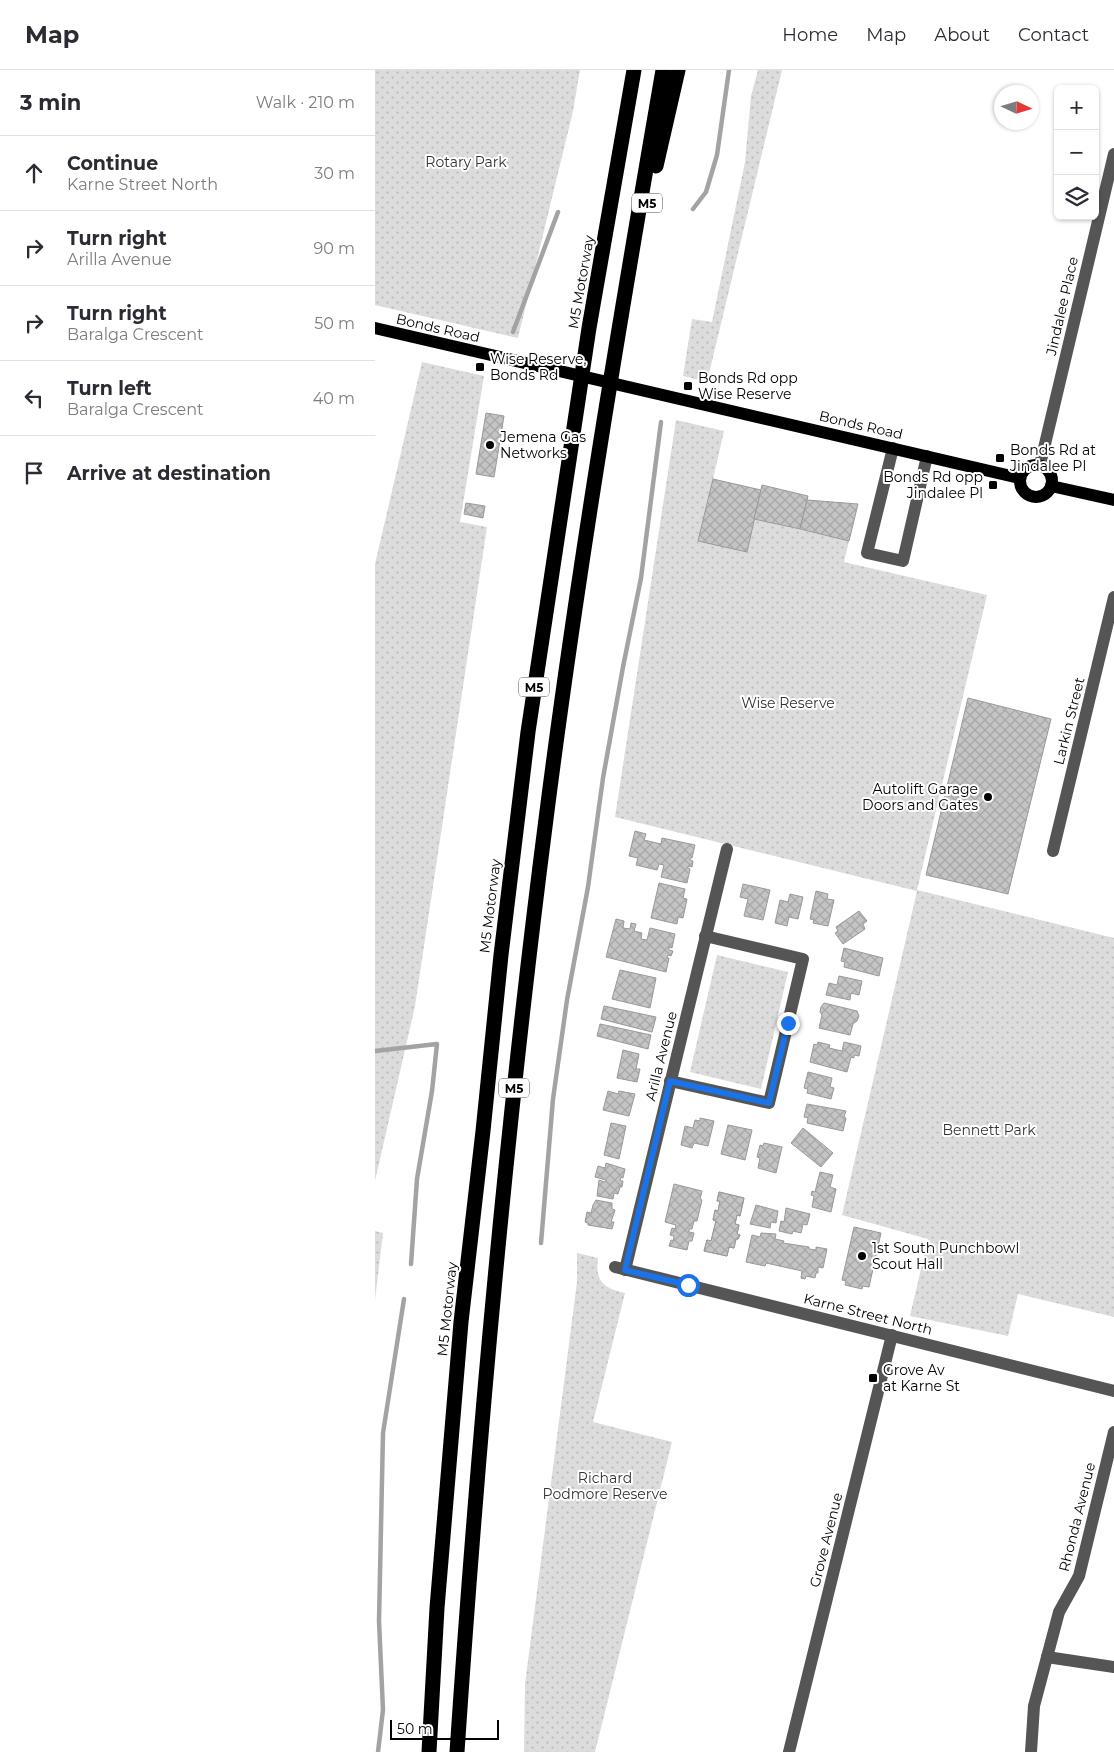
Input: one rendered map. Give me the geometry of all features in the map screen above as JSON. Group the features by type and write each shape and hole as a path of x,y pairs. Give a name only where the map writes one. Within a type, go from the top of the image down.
{"highway":[{"name":"M5 Motorway","path":"429,1752 437,1608 461,1322 527,732 589,328 634,70"},
{"name":"M5","path":"457,1752 482,1412 497,1245 519,1037 546,816 602,427 663,70"},
{"name":"M5","path":"617,336 677,70"}],"main road":[{"name":"Bonds Road","path":"375,328 561,373 1019,478"},
{"path":"1040,465 1048,471 1052,480 1051,486 1045,494 1035,498 1021,489 1019,478 1021,473 1029,466 1040,465"},
{"path":"1051,486 1114,500"}],"street":[{"name":"Jindalee Place","path":"1040,465 1114,154"},
{"path":"893,448 867,553 903,561 927,456"},
{"name":"Larkin Street","path":"1053,852 1114,597"},
{"name":"Arilla Avenue","path":"620,1269 670,1081 727,849"},
{"path":"670,1081 769,1103 803,958 705,936"},
{"name":"Karne Street North","path":"620,1269 1114,1391"},
{"name":"Grove Avenue","path":"789,1752 892,1335"},
{"name":"Rhonda Avenue","path":"1031,1752 1034,1706 1059,1612 1079,1576 1114,1432"},
{"path":"1047,1657 1114,1667"}],"green space":[{"name":"Rotary Park","path":"375,70 580,70 573,111 518,338 375,305"},
{"path":"758,70 782,70 707,382 683,376 692,319 712,322 745,162 751,96"},
{"path":"422,362 484,376 460,522 487,527 415,1006 375,1181 375,564"},
{"path":"676,420 724,431 699,541 747,552 754,519 849,541 844,562 987,595 917,890 1114,938 1114,1317 1018,1294 1008,1336 910,1316 928,1239 842,1215 917,891 615,817"},
{"path":"717,955 788,972 761,1089 690,1072"},
{"path":"375,1231 383,1233 375,1300"},
{"name":"Richard Podmore Reserve","path":"577,1253 598,1258 599,1278 602,1282 611,1289 625,1293 593,1422 672,1442 595,1752 524,1752 525,1684 577,1282"}],"building":[{"name":"Jemena Gas Networks","path":"486,413 504,416 494,477 476,474"},
{"path":"713,479 761,490 747,552 698,541"},
{"path":"762,485 808,496 800,529 754,519"},
{"path":"807,500 858,504 849,541 800,529"},
{"path":"466,503 485,506 483,518 464,514"},
{"name":"Autolift Garage Doors and Gates","path":"968,698 1051,719 1008,894 926,875"},
{"path":"635,831 646,834 644,840 661,844 662,838 695,845 692,858 690,858 693,861 692,867 688,866 690,869 687,883 661,877 664,865 659,864 657,870 636,865 638,858 629,856"},
{"path":"659,883 685,889 683,898 687,899 683,918 678,917 677,924 651,918"},
{"path":"743,884 770,890 763,920 744,916 748,899 740,897"},
{"path":"816,891 828,894 827,899 834,900 828,926 813,923 814,920 810,919"},
{"path":"790,894 803,897 798,919 789,917 787,926 775,923 780,900 788,902"},
{"path":"859,911 867,921 863,924 865,929 843,944 835,933 838,931 836,927"},
{"path":"616,919 624,921 623,928 630,929 631,923 636,924 634,931 642,933 641,939 647,940 650,928 675,934 672,948 669,947 669,950 673,951 671,956 668,955 667,958 669,958 666,972 606,957"},
{"path":"844,948 883,958 879,976 844,967 845,962 841,961"},
{"path":"620,970 656,978 650,1008 612,999"},
{"path":"839,976 862,981 859,995 851,993 850,1000 826,995 829,983 837,985"},
{"path":"824,1003 857,1011 859,1016 853,1024 850,1035 819,1028 822,1015 820,1012 821,1007"},
{"path":"604,1006 656,1017 652,1032 601,1019"},
{"path":"600,1024 651,1035 648,1049 597,1036"},
{"path":"818,1042 830,1045 829,1048 842,1051 844,1042 861,1046 859,1056 854,1055 854,1058 851,1057 847,1072 810,1062 814,1044 817,1045"},
{"path":"623,1050 639,1054 636,1069 640,1069 637,1082 617,1078"},
{"path":"808,1072 832,1078 830,1087 834,1088 831,1099 807,1093 808,1089 804,1088"},
{"path":"608,1091 618,1094 619,1091 635,1094 629,1116 603,1110"},
{"path":"807,1104 846,1111 843,1131 807,1123 808,1118 804,1117"},
{"path":"700,1118 714,1121 708,1146 694,1143 692,1148 681,1145 685,1126 693,1128 695,1120 700,1121"},
{"path":"611,1123 626,1126 619,1159 604,1155"},
{"path":"728,1125 752,1130 745,1160 721,1154"},
{"path":"803,1128 833,1153 821,1167 791,1143"},
{"path":"764,1143 782,1147 776,1173 758,1168 760,1158 757,1157 760,1145 763,1146"},
{"path":"606,1163 625,1169 623,1178 621,1177 620,1181 623,1181 622,1187 620,1187 618,1194 614,1193 613,1199 597,1196 599,1180 605,1182 606,1180 595,1177 598,1166 605,1168"},
{"path":"820,1172 833,1175 830,1187 836,1189 831,1212 812,1207 814,1196 811,1195 812,1191 815,1192"},
{"path":"674,1184 702,1191 697,1221 694,1221 692,1229 689,1229 689,1232 694,1233 692,1241 689,1241 687,1250 669,1246 674,1236 670,1235 672,1228 675,1229 676,1225 665,1222"},
{"path":"719,1192 744,1198 740,1216 737,1215 735,1224 739,1225 737,1234 740,1235 736,1239 734,1248 729,1247 727,1256 704,1251 707,1240 711,1241 716,1221 713,1220 715,1210 718,1211 720,1201 717,1201"},
{"path":"719,1192 744,1198 740,1216 737,1215 735,1224 739,1225 737,1234 740,1235 736,1239 734,1248 729,1247 727,1256 704,1251 707,1240 711,1241 716,1221 713,1220 715,1210 718,1211 720,1201 717,1201"},
{"path":"596,1200 612,1203 612,1209 615,1210 611,1222 614,1222 612,1229 588,1225 585,1222 587,1212 591,1213"},
{"path":"756,1205 778,1211 776,1223 771,1222 770,1228 750,1224"},
{"path":"786,1208 810,1214 807,1225 803,1224 801,1233 793,1231 792,1234 779,1231 781,1221 784,1222"},
{"name":"1st South Punchbowl Scout Hall","path":"854,1227 881,1233 869,1287 863,1286 862,1289 845,1285 846,1281 842,1280"},
{"path":"761,1233 776,1234 775,1239 784,1241 783,1243 816,1250 816,1247 827,1249 823,1268 818,1267 818,1273 816,1273 815,1278 806,1276 805,1279 801,1278 802,1271 766,1263 765,1266 746,1262 752,1235 760,1237"}],"waterway":[{"path":"693,209 706,192 717,155 729,70"},
{"path":"513,332 558,212"},
{"path":"541,1243 553,1099 567,1000 588,887 603,778 641,578 661,422"},
{"path":"375,1051 437,1044 432,1091 417,1179 411,1264"},
{"path":"378,1752 383,1710 379,1621 383,1433 404,1299"}],"place":[{"name":"Wise Reserve, Bonds Rd","path":"480,367"},
{"name":"Bonds Rd opp Wise Reserve","path":"688,386"},
{"name":"Jemena Gas Networks","path":"490,445"},
{"name":"Bonds Rd at Jindalee Pl","path":"1000,458"},
{"name":"Bonds Rd opp Jindalee Pl","path":"993,485"},
{"name":"Autolift Garage Doors and Gates","path":"988,797"},
{"name":"1st South Punchbowl Scout Hall","path":"862,1256"},
{"name":"Grove Av at Karne St","path":"873,1378"}],"route":[{"path":"688,1285 625,1270 670,1081 769,1103 788,1023"}],"park label":[{"name":"Wise Reserve","path":"788,703"},
{"name":"Bennett Park","path":"989,1130"}]}
